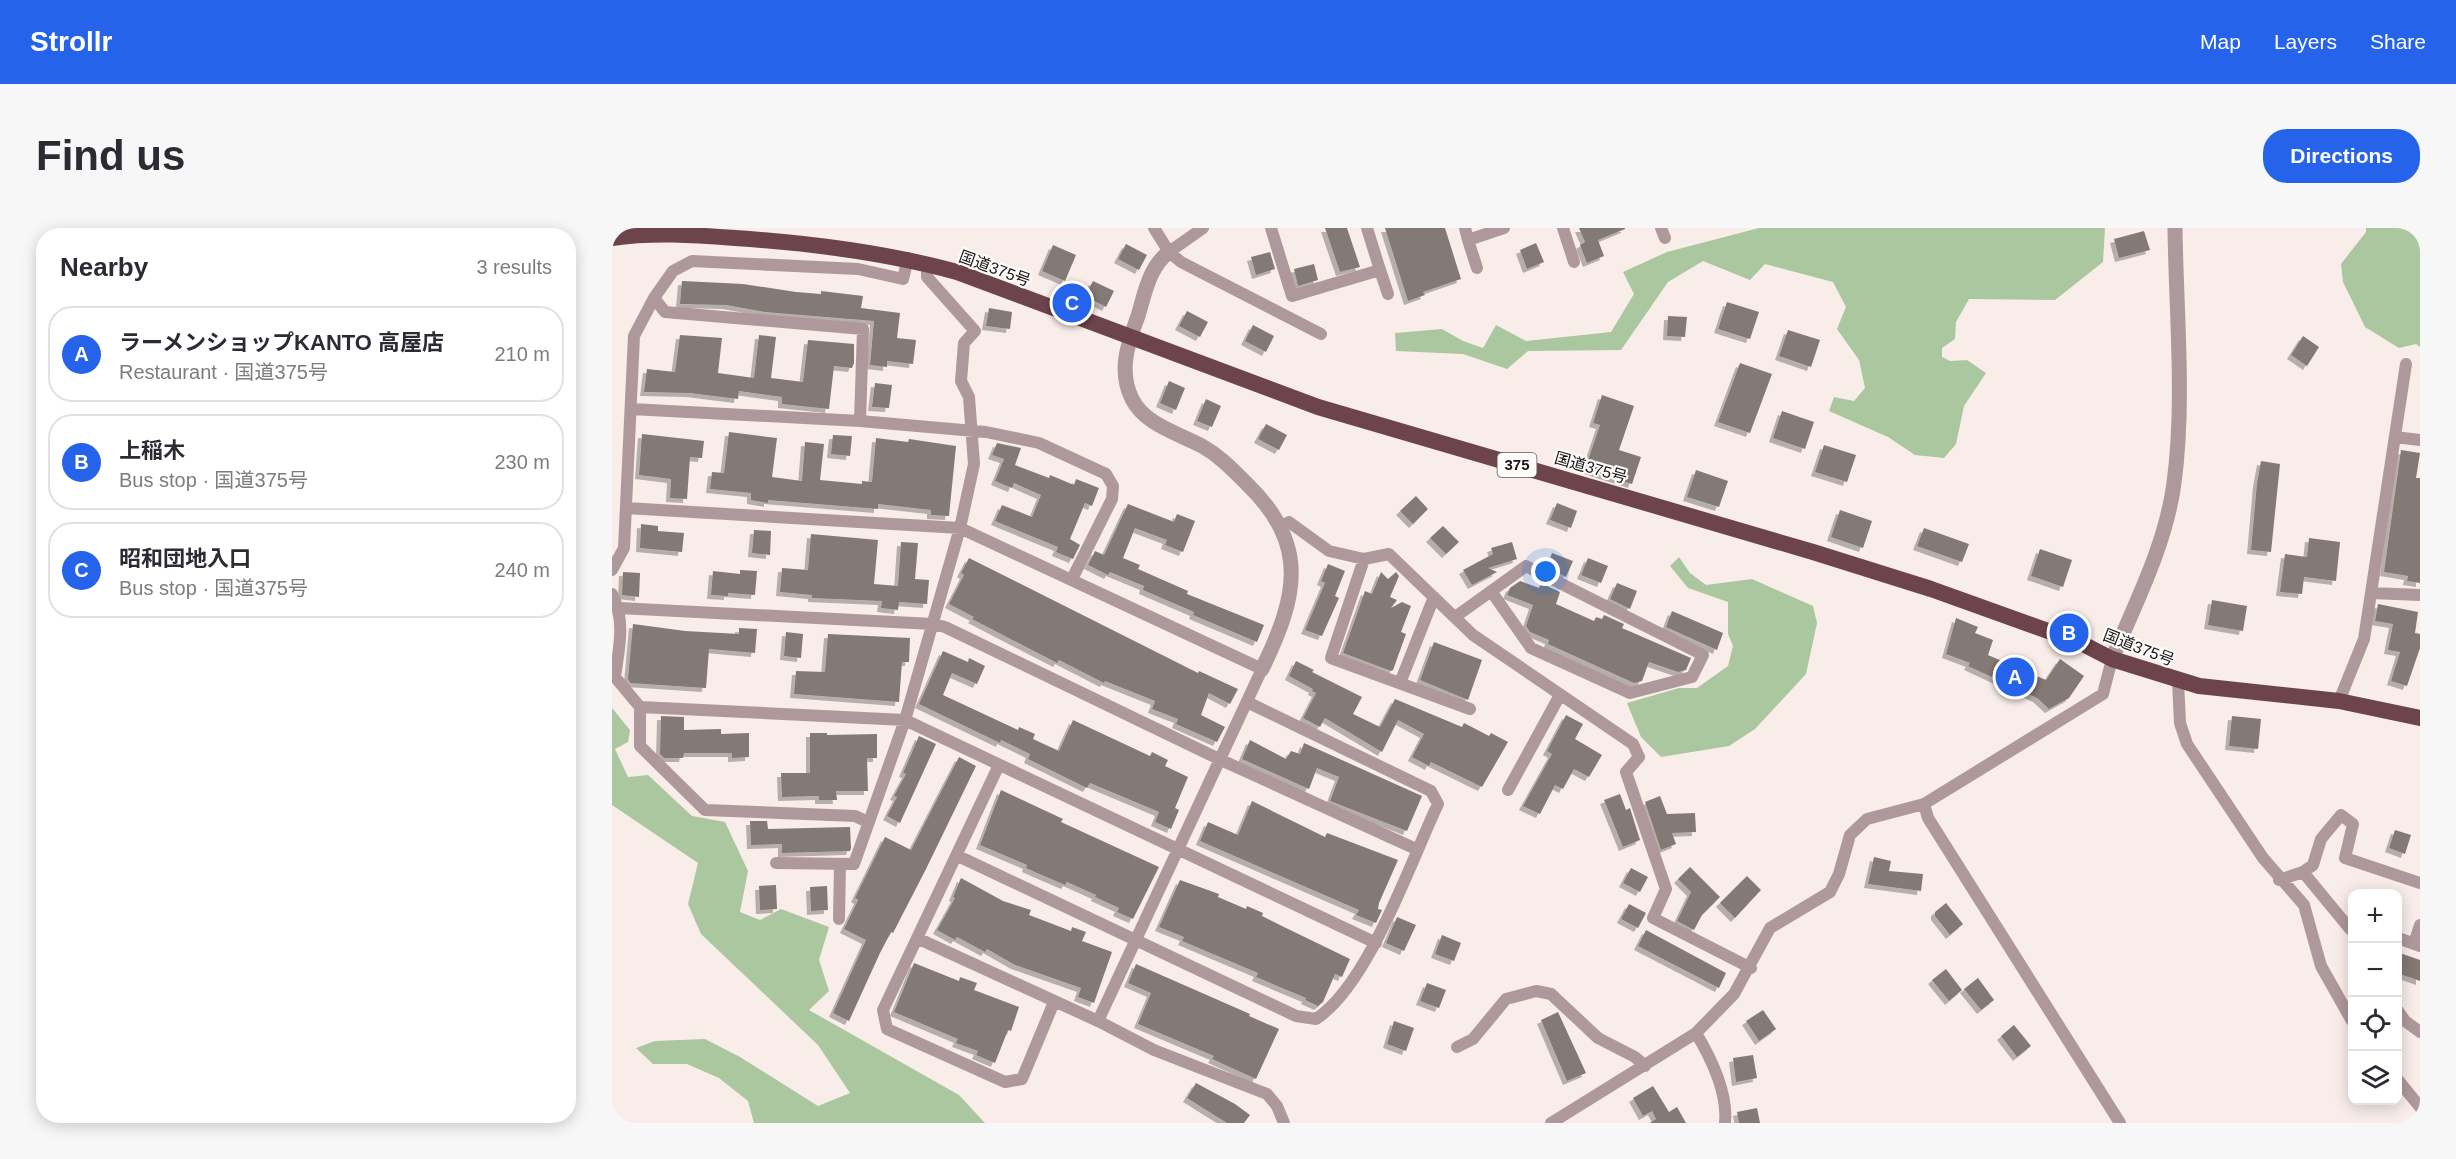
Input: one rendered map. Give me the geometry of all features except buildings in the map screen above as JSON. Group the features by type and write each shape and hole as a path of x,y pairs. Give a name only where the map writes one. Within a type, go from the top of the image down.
{"highway":[{"name":"国道375号","path":"612,238 634,231 805,242 908,258 957,272 1318,407 1704,519 1931,589 2079,642 2112,658 2178,681 2199,686 2338,701 2420,718"}],"street":[{"path":"1154,228 1169,252 1181,262 1321,334"},
{"path":"1098,1021 1282,628 1290,603 1291,560 1281,526 1263,500 1216,454 1153,422 1141,413 1131,398 1126,381 1124,363 1130,338 1156,262 1203,228"},
{"path":"1270,228 1292,297 1380,270"},
{"path":"1367,228 1388,294"},
{"path":"1477,268 1466,234 1504,228"},
{"path":"1563,228 1574,262"},
{"path":"1551,1123 1696,1033 1734,994 1751,968 1770,928 1830,892 1839,874 1850,835 1867,819 1924,804 2103,694 2112,658 2153,562 2174,485 2179,430 2175,228"},
{"path":"612,570 624,548 634,336 654,298 673,271 692,261 858,269 903,279 908,258"},
{"path":"776,863 840,866 854,864 905,720 960,528 974,464 969,397 961,381 964,343 975,331 927,277 927,264"},
{"path":"654,298 665,312 863,329 860,421"},
{"path":"2338,701 2364,639 2406,364"},
{"path":"631,409 860,421 972,431 1039,443 1106,474 1113,486 1112,499 1072,579"},
{"path":"2395,437 2420,440"},
{"path":"626,508 960,528 1262,669"},
{"path":"1281,526 1289,522 1329,551 1364,559 1389,554 1473,635 1633,744 1639,757 1626,772 1666,890 1653,918 1751,968"},
{"path":"1364,559 1331,658 1470,709"},
{"path":"1455,617 1491,591 1526,566 1703,655 1692,677 1630,693 1531,648 1491,591"},
{"path":"2371,593 2420,595"},
{"path":"612,594 619,608 622,627 615,676 640,707 640,746 705,810 855,816 868,822"},
{"path":"1400,683 1434,597"},
{"path":"619,608 933,624 945,627 1221,760 1416,849"},
{"path":"2178,681 2180,723 2187,744 2279,880 2296,894 2304,905 2321,966 2348,1014"},
{"path":"1508,790 1560,695"},
{"path":"958,856 1296,1016 1316,1019 1334,1008 1376,943 1438,804 1431,791 1247,702"},
{"path":"640,707 905,720 1376,943"},
{"path":"999,765 919,939 883,1010 887,1029 1005,1082 1022,1079 1054,1002"},
{"path":"1924,804 1928,818 2120,1123"},
{"path":"2279,880 2303,872 2313,865 2321,839 2341,815 2353,824 2345,858 2420,883"},
{"path":"839,918 840,866"},
{"path":"2303,872 2348,925"},
{"path":"2402,940 2417,945 2420,925"},
{"path":"919,939 1098,1021 1154,1050 1267,1094 1277,1106 1284,1123"},
{"path":"1457,1047 1473,1039 1506,999 1536,991 1551,994 1598,1038 1646,1065"},
{"path":"2402,1017 2420,1032"},
{"path":"1696,1033 1707,1052 1722,1095 1725,1123"},
{"path":"2402,1086 2420,1107"}],"green space":[{"path":"1759,228 2105,228 2103,262 2055,300 1969,299 1956,322 1955,339 1942,348 1942,357 1950,361 1967,360 1986,373 1964,406 1956,444 1944,458 1915,455 1888,437 1829,411 1834,397 1854,401 1865,388 1859,360 1837,329 1846,307 1833,282 1765,264 1750,280 1703,261 1668,282 1621,350 1528,351 1507,369 1463,354 1396,351 1395,333 1442,329 1463,341 1483,348 1496,325 1526,341 1611,332 1634,294 1623,272 1667,252"},
{"path":"2366,228 2420,228 2420,347 2416,344 2399,348 2365,327 2343,282 2341,264 2366,232"},
{"path":"1679,557 1690,573 1706,585 1752,579 1813,606 1817,623 1806,674 1755,729 1729,746 1661,757 1641,737 1627,703 1679,688 1697,688 1728,666 1733,646 1728,634 1728,602 1688,588 1670,566"},
{"path":"612,708 630,730 628,742 615,749 628,777 648,775 692,816 725,822 748,871 740,912 760,920 781,909 829,927 819,960 829,991 809,1010 959,1095 985,1123 754,1123 748,1101 719,1078 687,1064 653,1064 636,1048 655,1041 705,1039 740,1057 818,1106 850,1093 818,1045 701,934 688,904 698,863 612,805"}],"place":[{"name":"昭和団地入口","path":"1072,303"},
{"name":"上稲木","path":"2069,633"},
{"name":"ラーメンショップKANTO 高屋店","path":"2015,677"}]}
